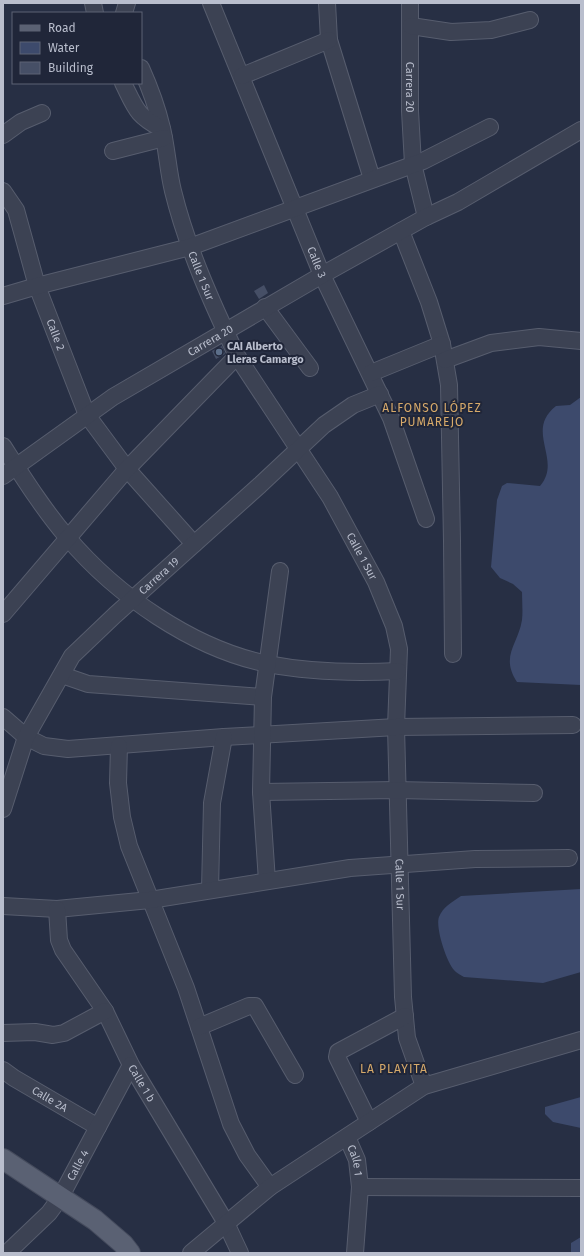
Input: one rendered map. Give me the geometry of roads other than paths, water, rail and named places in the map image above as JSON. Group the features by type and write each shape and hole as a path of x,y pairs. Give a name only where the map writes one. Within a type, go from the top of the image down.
{"main road":[{"path":"3,1159 95,1220 126,1249"}],"street":[{"path":"327,3 329,40 372,179"},
{"name":"Carrera 20","path":"410,3 410,112 413,164 426,217"},
{"name":"Calle 3","path":"216,5 242,76 322,275 371,373 391,418 426,519"},
{"path":"411,26 451,32 484,30 530,20"},
{"path":"242,76 329,40"},
{"name":"Calle 1 Sur","path":"142,70 152,92 163,134 173,191 190,247 225,330 237,356 330,497 354,538 376,582 394,626 399,649 396,727 397,790 405,1016 407,1038 424,1086"},
{"path":"124,84 138,112 145,120 163,134"},
{"path":"3,135 21,122 42,113"},
{"path":"3,296 190,247 296,209 413,164 454,146 490,127"},
{"name":"Carrera 20","path":"3,476 86,415 225,330 426,217 458,202 581,130"},
{"path":"113,151 163,134"},
{"name":"Calle 2","path":"3,191 16,210 37,286 86,415 127,469 194,544"},
{"path":"401,231 429,302 444,352 449,385 453,654"},
{"path":"265,307 310,368"},
{"path":"371,373 444,352 491,343 539,336 581,340"},
{"path":"3,614 67,537 127,469 237,356"},
{"name":"Carrera 19","path":"3,809 26,737 72,656 299,450 324,425 353,405 380,394"},
{"path":"3,446 67,537 100,570 134,600 161,620 192,637 224,651 268,664 354,672 398,671"},
{"path":"267,881 261,792 263,697 280,571"},
{"path":"62,675 88,684 263,697"},
{"path":"3,717 26,737 44,746 68,749 224,737 396,727 572,725"},
{"path":"210,890 212,802 224,737"},
{"path":"119,746 118,783 122,817 129,846 186,988 231,1124 247,1155 270,1187"},
{"path":"261,792 397,790 534,792"},
{"path":"3,906 57,909 150,900 350,868 476,859 569,858"},
{"name":"Calle 1 b","path":"57,909 59,940 63,950 105,1011 131,1065 226,1223 240,1253"},
{"path":"199,1027 249,1006 255,1006 295,1075"},
{"path":"3,1033 35,1032 53,1035 64,1033 105,1011"},
{"path":"369,1122 337,1057 338,1052 405,1016"},
{"name":"Calle 1","path":"355,1253 360,1187 357,1160 346,1137 424,1086 581,1040"},
{"name":"Calle 4","path":"7,1253 49,1213 60,1198 131,1065"},
{"name":"Calle 2A","path":"3,1070 14,1078 98,1127"},
{"path":"191,1253 270,1187 346,1137"},
{"path":"360,1187 581,1188"}],"water":[{"path":"581,397 581,685 517,682 512,673 510,658 522,620 522,592 513,584 500,578 491,567 497,500 502,486 507,483 540,486 546,476 548,466 543,435 543,425 547,416 556,406 570,405"},
{"path":"581,889 581,972 543,983 464,977 457,973 449,962 440,937 438,922 443,910 461,896"},
{"path":"581,1097 581,1128 553,1122 545,1114 545,1107"},
{"path":"581,1237 581,1253 571,1253 571,1243"}],"place":[{"name":"CAI Alberto Lleras Camargo","path":"219,352"}],"district":[{"name":"ALFONSO LÓPEZ PUMAREJO","path":"432,415"},
{"name":"LA PLAYITA","path":"394,1069"}]}
